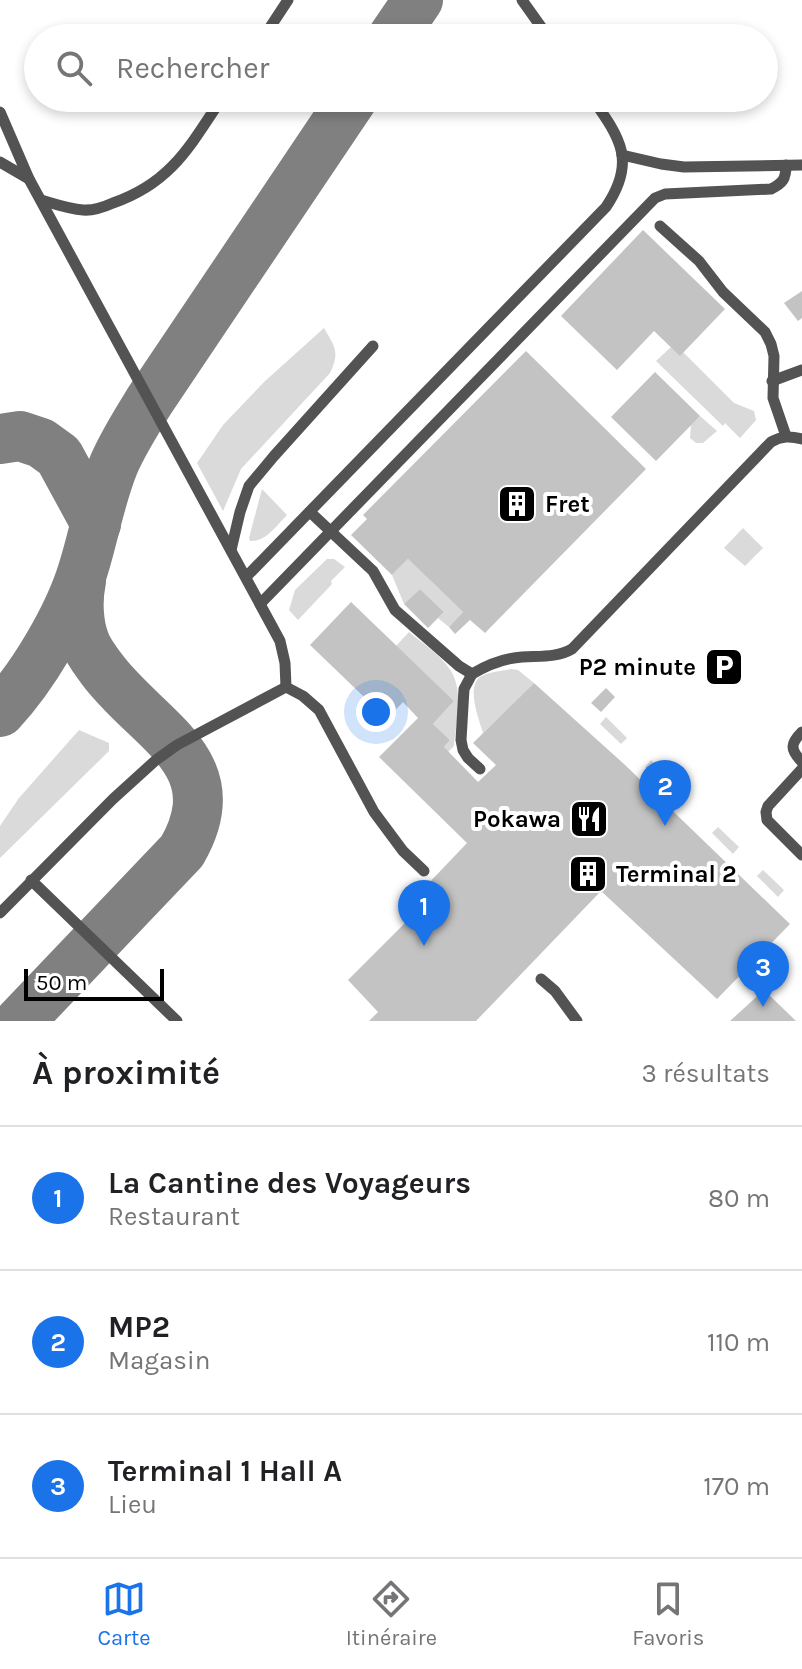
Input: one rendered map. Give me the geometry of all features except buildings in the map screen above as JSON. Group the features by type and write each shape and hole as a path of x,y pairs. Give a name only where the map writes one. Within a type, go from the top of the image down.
{"lane":[{"path":"272,24 288,0"},
{"path":"522,0 539,24"},
{"path":"0,112 29,179 280,641 286,687"},
{"path":"41,200 86,210 124,200 169,171 213,112"},
{"path":"246,577 606,207 622,173 622,155 615,132 601,112"},
{"path":"622,155 684,167 802,165"},
{"path":"0,162 29,179"},
{"path":"260,604 655,198 665,194 771,189 786,177 786,165"},
{"path":"660,226 699,261 723,292 765,332 774,356 773,398 786,436"},
{"path":"231,550 249,486 373,346"},
{"path":"772,381 802,370"},
{"path":"480,769 468,758 461,740 464,689 472,674 510,659 556,655 572,649 771,442 786,436 802,439"},
{"path":"310,512 373,571 395,610 472,674"},
{"path":"286,687 319,710 374,812 403,851 424,871"},
{"path":"0,913 156,760 177,745 286,687"},
{"path":"802,732 793,742 794,753 802,762"},
{"path":"802,769 766,812 767,820 802,855"},
{"path":"31,880 177,1021"},
{"path":"541,979 555,991 577,1021"}],"shaded area":[{"path":"324,328 335,350 330,373 241,469 223,511 197,463 223,425 264,382"},
{"path":"671,347 683,352 734,403 754,411 756,420 740,438 725,423 723,426 656,361"},
{"path":"700,416 717,431 703,443 696,443 690,438 691,425"},
{"path":"262,489 287,515 266,536 250,541 249,538"},
{"path":"743,528 763,548 745,566 724,548"},
{"path":"327,559 334,559 345,567 298,620 289,610 295,590"},
{"path":"408,559 463,612 449,627 438,618 444,612 420,589 404,604 392,575"},
{"path":"409,632 442,660 455,679 457,718 454,746 448,752 444,747 450,740 433,724 454,701 396,646"},
{"path":"518,670 534,683 483,733 475,704 476,682 487,674"},
{"path":"606,717 627,738 621,744 600,724"},
{"path":"79,730 109,743 109,751 0,858 0,826 19,798"},
{"path":"651,760 672,781 666,787 645,767"},
{"path":"718,827 739,847 733,854 712,833"},
{"path":"763,870 784,890 778,897 757,876"}],"taxiway":[{"path":"402,24 418,0"},
{"path":"0,712 37,664 69,607 83,570 109,477 131,431 344,112"},
{"path":"0,439 20,436 41,443 59,456 96,524"},
{"path":"20,1021 182,851 195,820 198,793 191,770 178,749 120,690 86,645 79,612 81,581"}],"place":[{"name":"Fret","path":"517,504"},
{"name":"P2 minute","path":"724,667"},
{"name":"Pokawa","path":"589,819"},
{"name":"MP2","path":"665,826"},
{"name":"Terminal 2","path":"588,874"},
{"name":"La Cantine des Voyageurs","path":"424,946"},
{"name":"Terminal 1 Hall A","path":"763,1007"}]}
